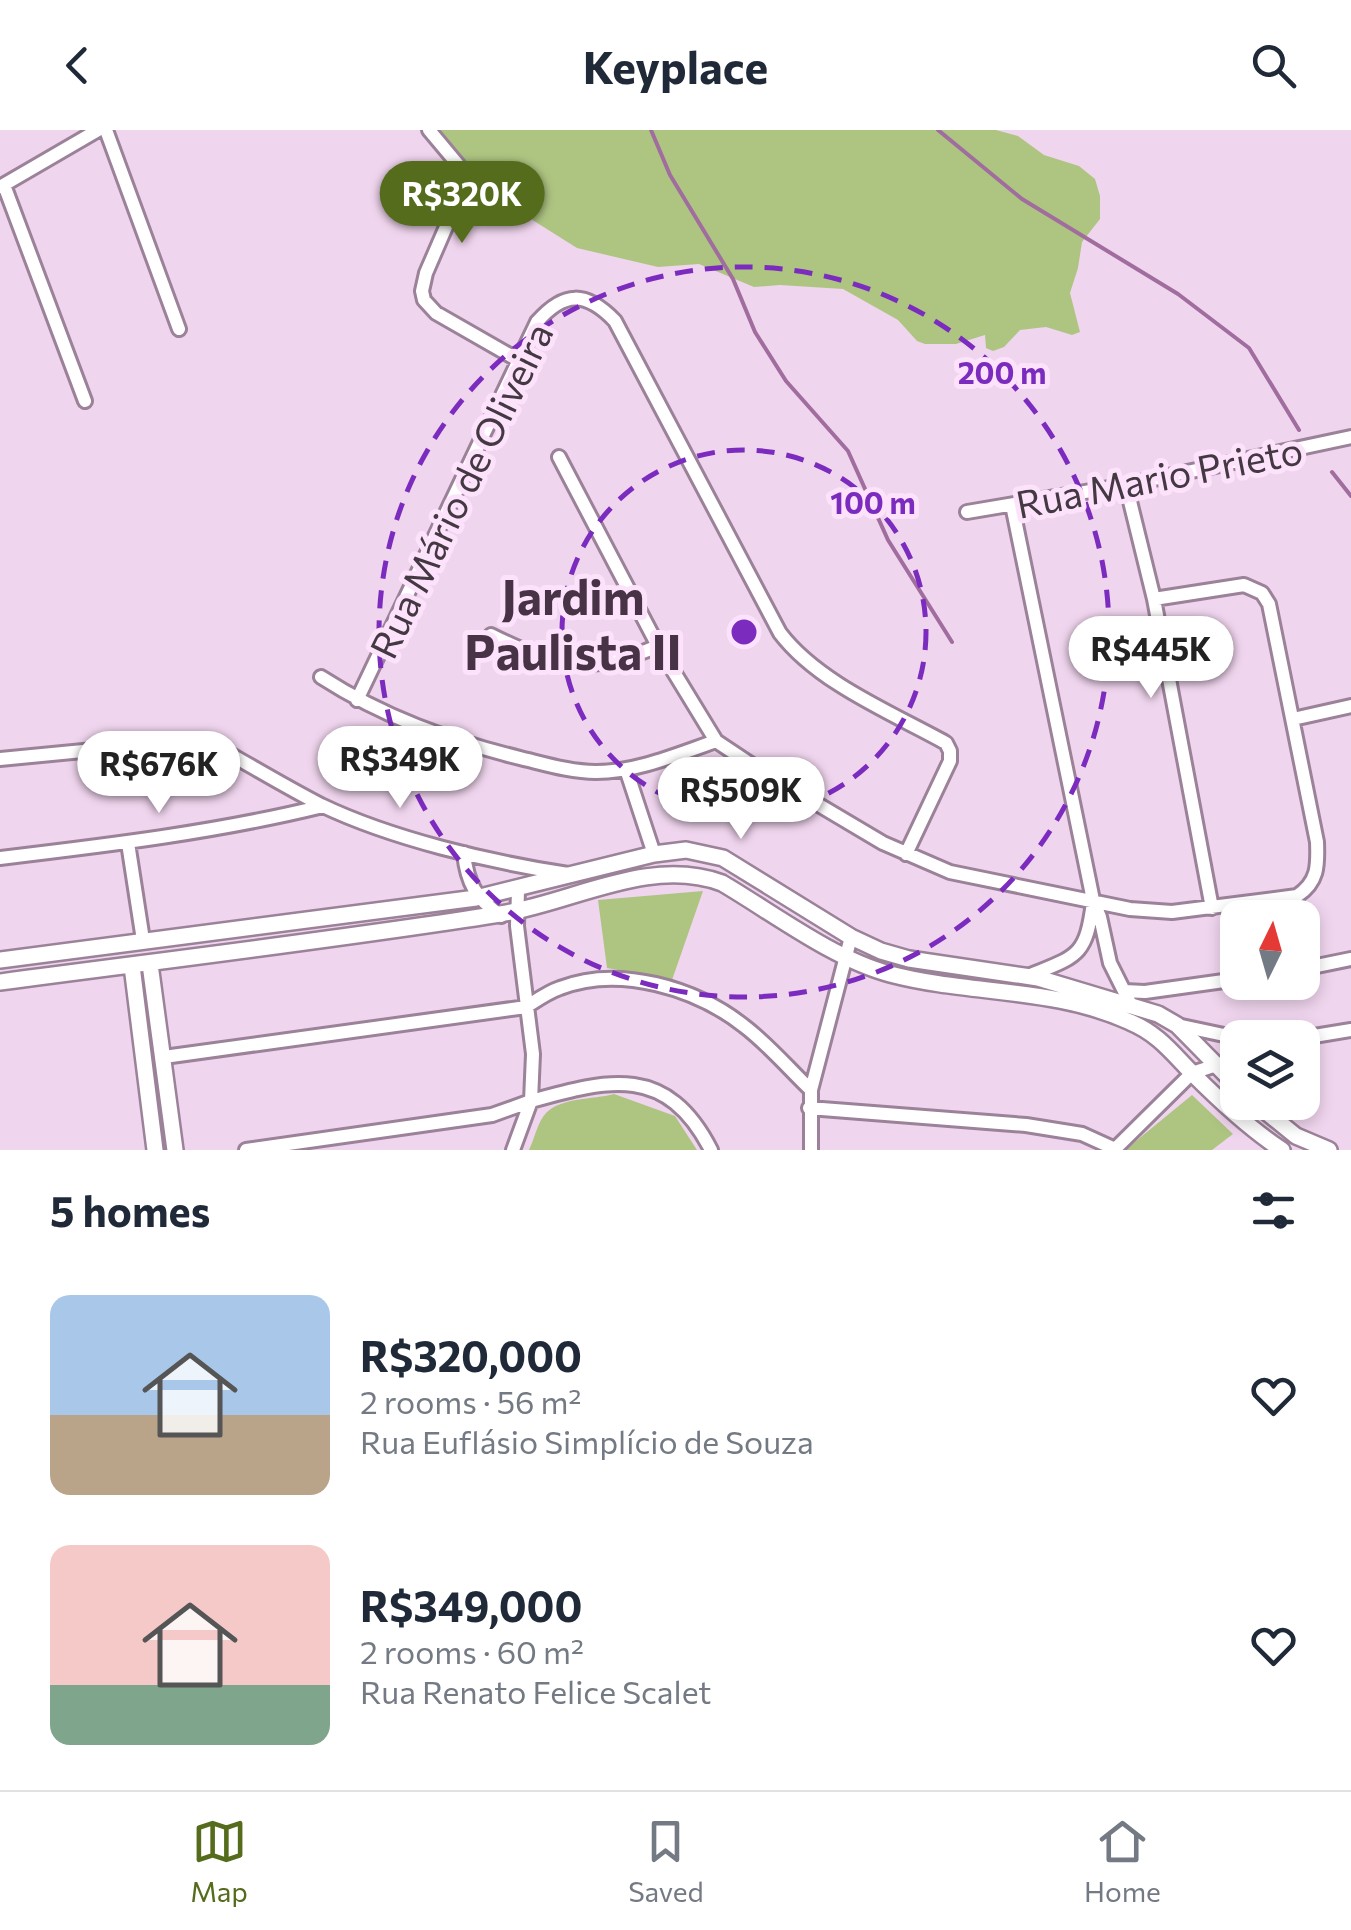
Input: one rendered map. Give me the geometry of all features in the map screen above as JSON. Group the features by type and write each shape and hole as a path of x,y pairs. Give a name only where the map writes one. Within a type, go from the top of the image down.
{"street":[{"path":"85,401 2,186 98,130"},
{"path":"106,130 178,329"},
{"path":"429,130 460,166 465,183 426,273 424,300 436,313 520,361"},
{"name":"Rua Mário de Oliveira","path":"357,700 537,322 564,299 581,298 600,305 614,320 780,633 795,652 814,669 946,744 950,760 906,854"},
{"name":"Rua Mario Prieto","path":"968,512 1126,485 1351,437"},
{"path":"560,457 658,646 716,741 906,854 950,872 1130,908 1172,912 1296,896 1308,889 1315,878 1317,842 1268,604 1262,593 1244,585 1154,600"},
{"path":"1126,485 1154,600 1212,908"},
{"path":"1012,505 1093,900 1110,963 1127,997"},
{"path":"491,635 533,656 572,664 611,663 658,646"},
{"path":"320,677 399,721 466,745 562,768 626,770 716,741"},
{"path":"1294,719 1351,706"},
{"path":"0,760 197,740 212,744 323,806 464,853 575,875"},
{"path":"626,770 654,854"},
{"path":"0,858 128,843 323,806"},
{"path":"128,843 143,940"},
{"path":"0,960 476,898 654,854 686,850 724,858 851,937 881,951 1127,997 1178,1025 1220,1034"},
{"path":"464,853 476,898 499,914"},
{"path":"0,982 499,914 518,918 645,876 700,874 722,882 844,956 885,973 1032,994 1088,1006 1131,1022 1163,1040 1228,1108 1282,1150"},
{"path":"512,1150 531,1102 533,1064 518,890"},
{"path":"1028,976 1078,952 1088,936 1093,900"},
{"path":"180,937 184,957"},
{"path":"811,1150 811,1090 851,937"},
{"path":"99,947 100,968"},
{"path":"1320,965 1351,959"},
{"path":"150,964 175,1150"},
{"path":"132,966 155,1150"},
{"path":"164,1057 526,1007 558,988 614,979 660,985 700,999 743,1025 811,1090"},
{"path":"1127,997 1220,982"},
{"path":"1178,1025 1220,1070"},
{"path":"1320,1035 1351,1030"},
{"path":"809,1108 1026,1125 1082,1134 1114,1149 1192,1073 1220,1065"},
{"path":"246,1150 492,1115 593,1084 621,1082 654,1090 687,1112 711,1150"},
{"path":"1276,1120 1296,1136 1328,1150"}],"green space":[{"path":"431,130 996,130 1018,136 1044,155 1079,166 1095,179 1100,219 1082,242 1070,293 1080,332 1072,335 1046,327 1020,330 1004,347 993,351 986,348 985,335 956,344 925,344 917,341 898,320 843,289 754,287 699,264 658,267 577,248 515,209"},
{"path":"703,891 672,980 607,968 598,900"},
{"path":"614,1094 675,1116 697,1150 529,1150 541,1121 553,1108"},
{"path":"1192,1095 1233,1134 1212,1150 1125,1150"}],"waterway":[{"path":"651,130 670,175 733,279 755,332 786,381 848,451 888,540 952,642"},
{"path":"938,130 1022,199 1178,294 1249,348 1299,430"},
{"path":"1332,472 1351,496"}],"district":[{"name":"Jardim Paulista II","path":"573,622"}]}
